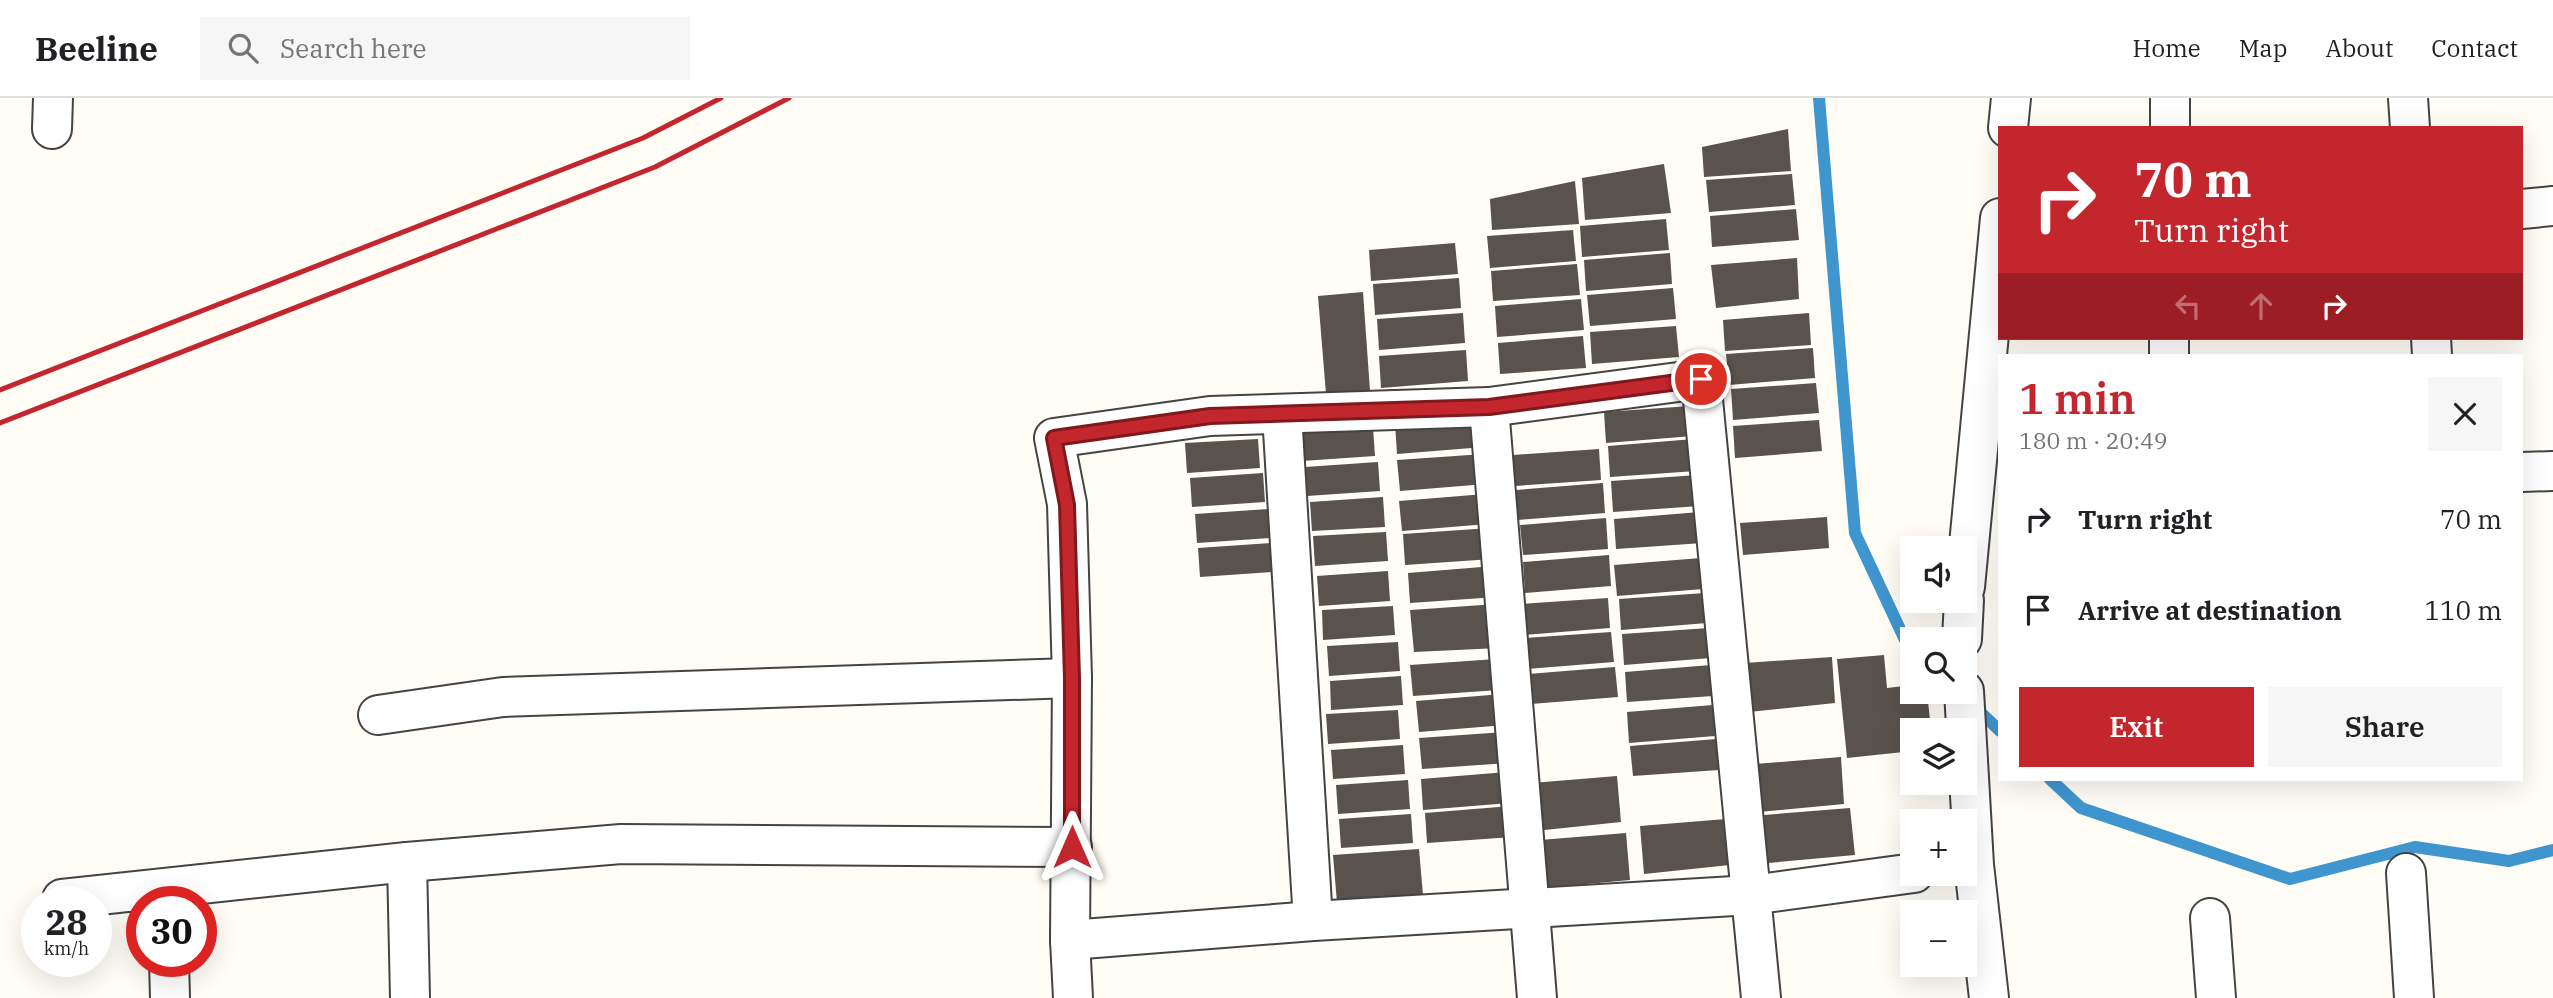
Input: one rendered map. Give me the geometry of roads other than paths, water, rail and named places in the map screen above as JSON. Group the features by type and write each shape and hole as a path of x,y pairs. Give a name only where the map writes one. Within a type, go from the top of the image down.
{"street":[{"path":"2008,126 2011,98"},
{"path":"2170,98 2170,126"},
{"path":"2407,98 2410,126"},
{"path":"2523,209 2553,206"},
{"path":"1976,536 1989,475 1998,265"},
{"path":"1073,998 1070,940 1072,678 1067,505 1054,438 1210,416 1489,407 1701,379 1760,998"},
{"path":"1489,407 1536,998"},
{"path":"1282,414 1314,921"},
{"path":"2523,472 2553,471"},
{"path":"378,715 503,697 1072,678"},
{"path":"1965,704 1968,809"},
{"path":"217,888 407,862 621,844 1072,847"},
{"path":"407,862 410,998"},
{"path":"2406,873 2414,998"},
{"path":"1070,940 1314,921 1751,895 1900,875"},
{"path":"1973,886 1989,998"},
{"path":"2210,918 2216,998"},
{"path":"169,977 170,998"}],"waterway":[{"path":"1819,98 1855,533 1900,629"},
{"path":"1973,705 1998,729"},
{"path":"2052,781 2081,808 2290,879 2415,847 2509,861 2553,850"}],"railway":[{"path":"0,390 643,138 721,98"},
{"path":"0,423 655,167 789,98"}]}
